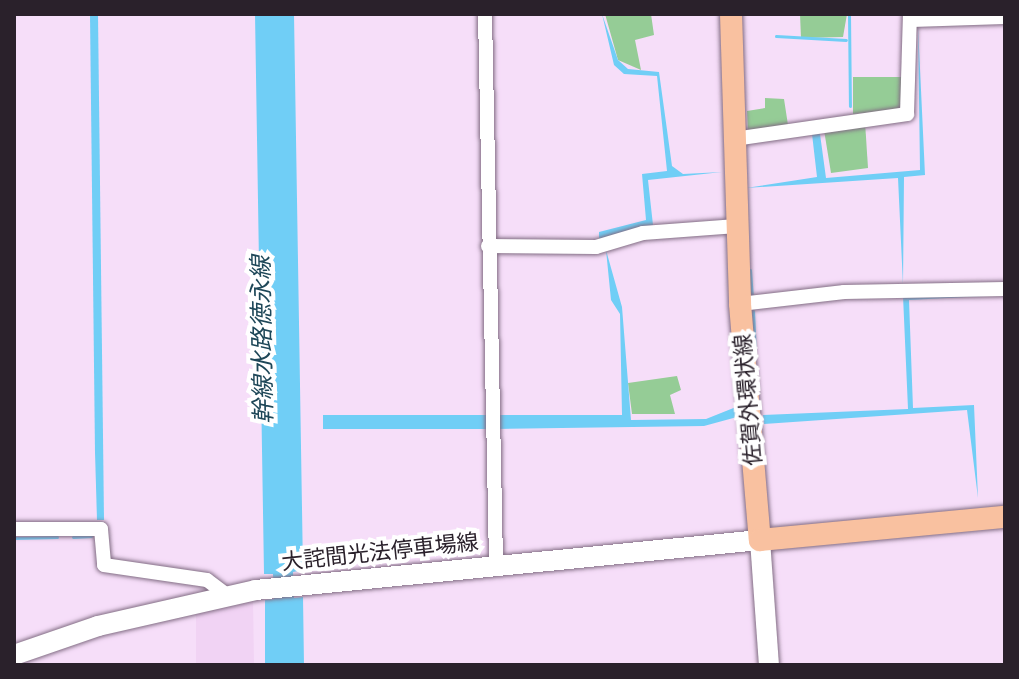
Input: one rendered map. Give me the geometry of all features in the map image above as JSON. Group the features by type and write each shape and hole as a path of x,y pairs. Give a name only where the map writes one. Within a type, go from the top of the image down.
{"main road":[{"name":"佐賀外環状線","path":"731,14 740,304 760,540"},
{"path":"769,665 760,540 1005,517"},
{"name":"大詫間光法停車場線","path":"14,655 227,595 270,588 760,540"}],"street":[{"path":"485,14 496,564"},
{"path":"734,139 907,114 911,17 1005,17"},
{"path":"488,246 596,247 643,233 737,226"},
{"path":"740,304 844,292 1005,289"},
{"path":"14,529 101,529 104,565 207,580 227,595"}],"shaded area":[{"path":"253,599 254,665 196,665 196,609"}],"green space":[{"path":"605,14 651,14 654,35 635,40 641,70 618,60"},
{"path":"800,14 847,14 843,37 801,38"},
{"path":"853,77 904,77 902,110 853,114"},
{"path":"765,98 784,99 788,125 748,133 747,111 765,108"},
{"path":"865,122 868,168 831,173 824,130"},
{"path":"677,376 681,390 670,395 675,414 632,414 628,383"}],"water":[{"path":"90,14 98,14 104,520 97,520 95,452"},
{"name":"幹線水路徳永線","path":"255,14 294,14 303,570 293,572 294,598 303,597 304,665 265,665 265,600 274,599 273,574 264,574"},
{"path":"602,14 618,60 628,69 659,72 672,166 683,174 722,172 648,180 653,225 599,241 599,232 646,220 642,174 667,171 657,76 624,74 614,65"},
{"path":"918,26 925,175 904,177 903,285 898,178 746,188 817,177 812,134 820,134 826,178 920,170"},
{"path":"606,250 622,307 631,420 706,419 736,407 737,417 704,426 497,429 497,415 622,415 620,314 611,300"},
{"path":"1005,295 909,300 913,408 974,405 978,498 967,410 764,424 763,415 908,409 903,296"},
{"path":"323,415 488,415 488,429 323,429"}],"waterway":[{"path":"849,14 850,106"},
{"path":"776,36 846,40"},
{"path":"750,270 752,298"},
{"path":"753,311 755,353"},
{"path":"73,537 91,536"},
{"path":"14,538 57,537"}]}
